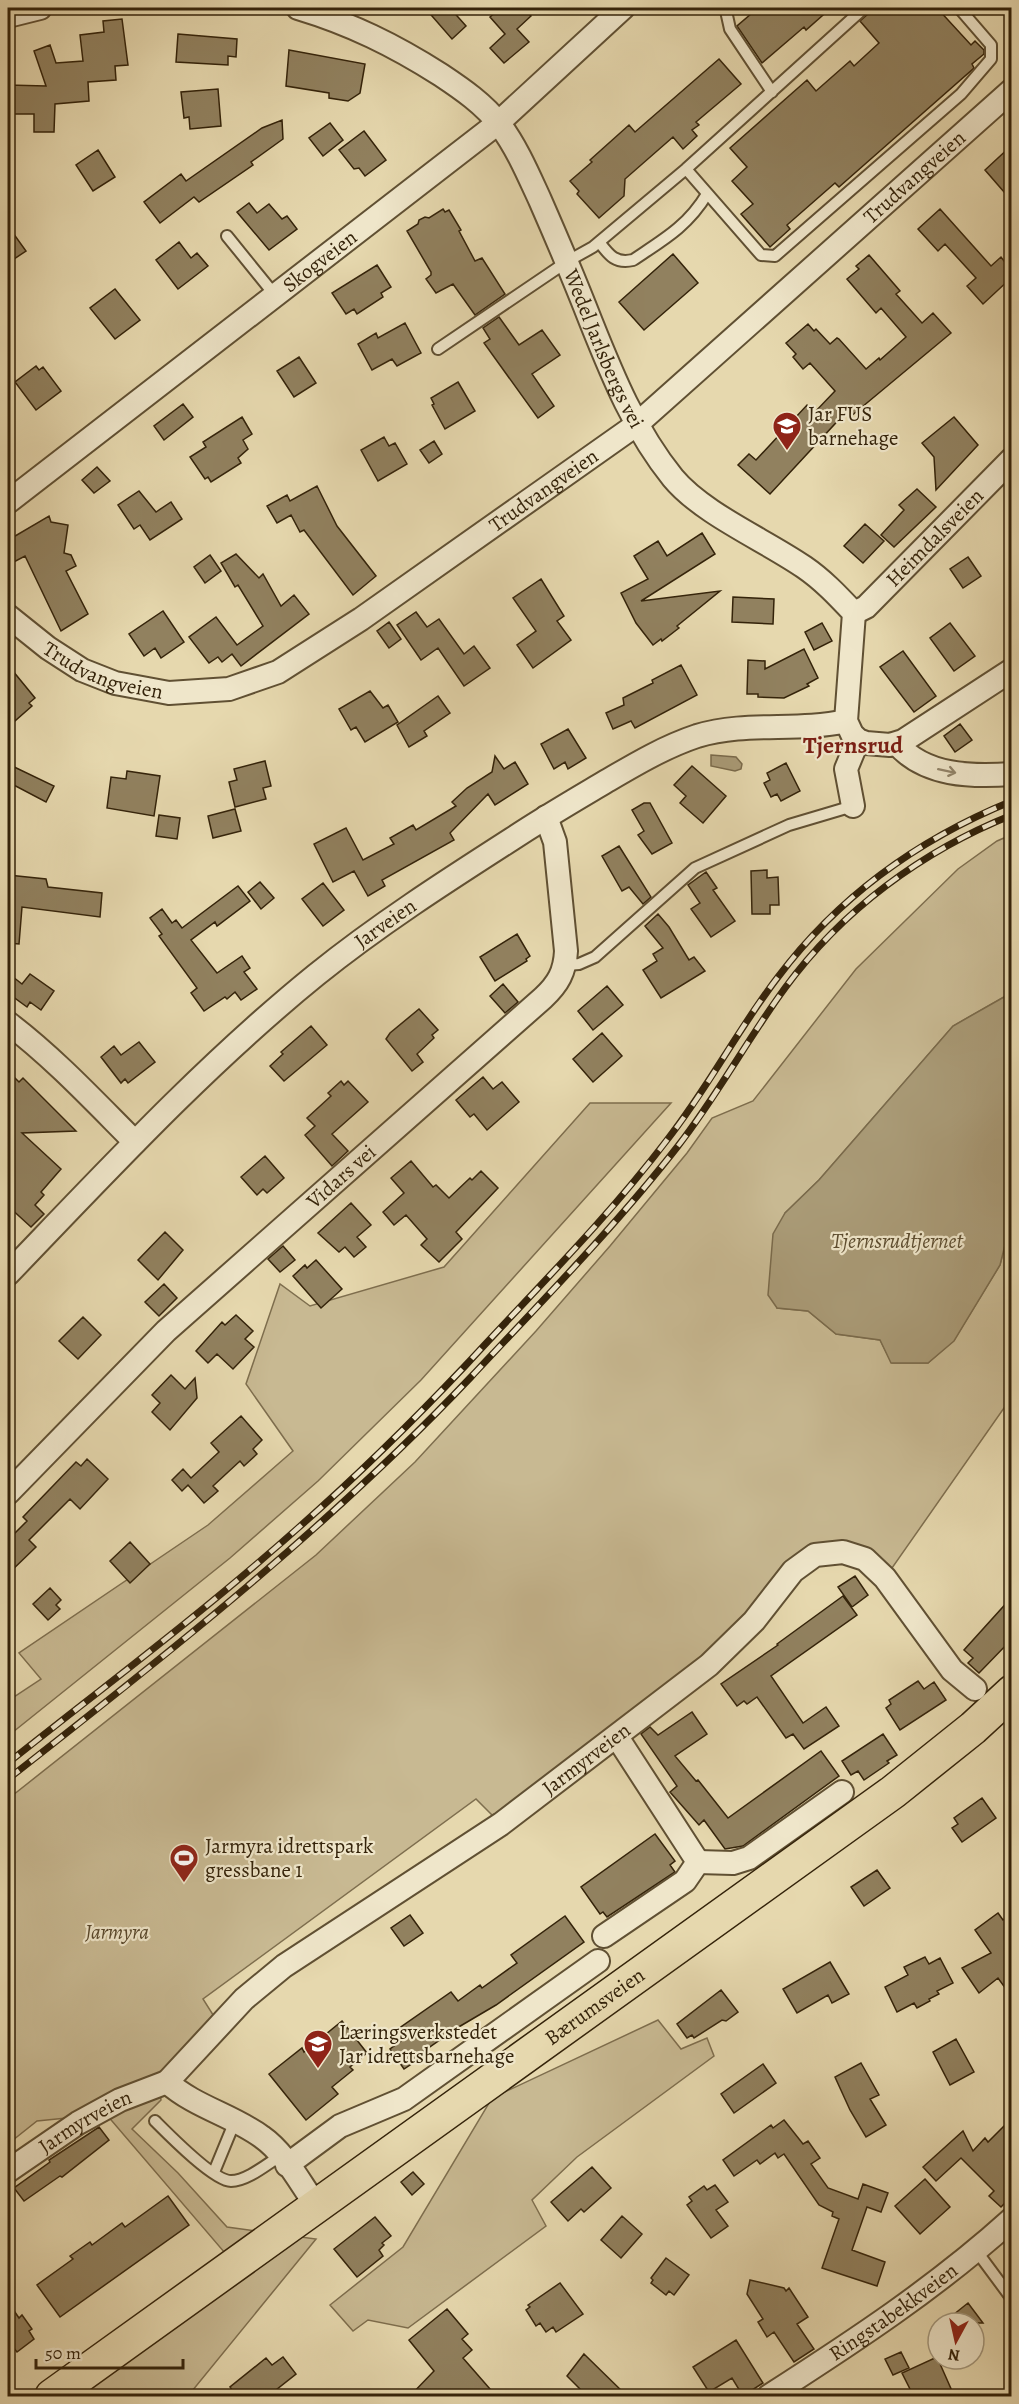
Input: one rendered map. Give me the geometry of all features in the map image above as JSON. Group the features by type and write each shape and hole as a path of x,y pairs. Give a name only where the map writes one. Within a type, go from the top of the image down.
{"main road":[{"name":"Bærumsveien","path":"52,2397 892,1792 966,1735 1011,1692"}],"street":[{"path":"8,16 40,8"},
{"name":"Wedel Jarlsbergs vei","path":"298,8 357,27 406,53 471,96 498,123 519,153 567,261 613,378 636,425 674,480 696,499 804,567 830,588 854,613"},
{"name":"Skogveien","path":"8,502 498,123 623,8"},
{"name":"Trudvangveien","path":"8,616 82,670 115,683 169,693 229,688 278,672 351,626 636,425 1011,90"},
{"name":"Heimdalsveien","path":"854,613 866,607 1011,459"},
{"path":"854,613 846,721 852,734 858,740 880,746 897,744 1011,670"},
{"name":"Jarveien","path":"8,1274 135,1142 236,1045 316,975 393,916 546,816 647,758 695,737 736,728 817,726 846,721"},
{"path":"853,806 846,769 858,740"},
{"path":"897,744 910,758 937,769 964,774 1011,774"},
{"path":"546,816 555,842 566,965"},
{"name":"Vidars vei","path":"8,1493 166,1331 543,998 559,981 566,965"},
{"path":"8,1023 68,1075 135,1142"},
{"name":"Jarmyrveien","path":"8,2171 78,2123 120,2100 167,2082 244,1999 284,1966 501,1824 709,1665 754,1621 793,1571 815,1555 843,1552 865,1559 885,1578 952,1670 975,1689"},
{"path":"617,1737 698,1862"},
{"path":"698,1862 733,1863 748,1858 842,1792"},
{"path":"604,1936 684,1881 698,1862"},
{"path":"283,2160 340,2126 404,2099 598,1961"},
{"path":"167,2082 183,2096 263,2137 316,2205"},
{"name":"Ringstabekkveien","path":"769,2397 933,2286 1011,2219"}],"lane":[{"path":"728,8 726,11 730,29 772,92"},
{"path":"438,349 567,261 599,242 686,169 864,8"},
{"path":"686,169 761,255 775,255 961,94 991,59 991,45 959,8"},
{"path":"599,242 609,256 616,261 633,260 684,225 696,213 707,194"},
{"path":"227,236 274,294"},
{"path":"566,965 579,964 595,957 695,868 789,825 853,806"},
{"path":"155,2121 222,2179 231,2181 242,2179 283,2160"},
{"path":"214,2172 235,2121"},
{"path":"975,2249 1011,2299"}],"green space":[{"name":"Jarmyra","path":"1011,835 1011,993 953,1026 819,1180 785,1213 777,1308 808,1311 836,1334 880,1340 892,1363 928,1363 954,1340 1000,1265 1011,1221 1011,1398 885,1578 843,1552 815,1555 754,1621 501,1824 476,1799 203,1999 215,2018 158,2076 161,2100 132,2129 178,2173 227,2227 316,2239 188,2396 72,2396 243,2274 106,2114 37,2121 8,2144 8,1799 316,1555 415,1462 536,1331 610,1246 687,1153 712,1118 753,1101 856,969 958,869 997,841"},
{"path":"590,1103 671,1103 421,1380 318,1481 230,1558 8,1736 8,1701 41,1679 19,1653 208,1525 293,1451 246,1384 280,1284 310,1306 444,1267"},
{"path":"658,2020 681,2049 707,2038 714,2056 577,2157 532,2200 546,2226 408,2328 368,2320 353,2331 330,2305 403,2247 492,2098"}],"water":[{"path":"711,755 736,757 742,764 741,769 735,771 711,766"},
{"name":"Tjernsrudtjernet","path":"1011,993 1011,1221 1000,1265 954,1341 928,1363 891,1363 880,1340 836,1334 808,1311 777,1308 768,1295 773,1234 785,1213 819,1180 953,1026"}],"building":[{"path":"425,8 450,8 466,26 452,39"},
{"path":"500,8 524,8 531,16 517,29 529,42 504,63 490,48 505,34 490,17"},
{"path":"758,8 831,8 806,30 804,27 762,63 737,26"},
{"path":"871,8 937,8 971,45 975,41 984,50 984,54 972,64 974,68 839,187 835,183 787,225 790,229 770,247 741,214 753,204 732,181 747,167 730,148 807,80 816,91 850,61 854,66 879,43 860,21"},
{"path":"122,19 128,65 115,66 116,80 88,82 89,101 55,104 54,132 34,132 34,114 8,114 8,85 46,86 34,51 50,45 56,63 83,61 80,35 104,32 103,21"},
{"path":"178,34 237,39 236,57 228,56 228,65 176,62"},
{"path":"289,50 365,64 360,93 348,101 329,98 329,93 286,86"},
{"path":"719,59 741,84 696,122 699,125 692,130 697,136 683,149 673,137 625,179 624,196 599,218 577,194 579,191 570,181 629,125 635,132"},
{"path":"218,89 221,126 190,129 189,117 184,118 181,92"},
{"path":"282,120 283,139 251,162 253,165 199,202 194,197 160,223 144,202 181,174 186,181 262,128"},
{"path":"330,123 343,140 323,156 309,138"},
{"path":"364,131 386,160 365,176 359,168 354,169 339,150"},
{"path":"1011,146 1011,200 985,170"},
{"path":"98,150 115,177 93,191 76,165"},
{"path":"249,203 257,213 269,204 282,219 287,216 297,229 269,250 237,212"},
{"path":"443,209 445,212 449,210 475,261 482,258 505,294 475,315 453,284 436,293 426,279 431,272 407,231 418,224 419,220 429,218"},
{"path":"940,209 991,266 1001,257 1011,270 1011,278 983,304 967,286 976,278 945,244 938,251 918,229"},
{"path":"8,226 26,251 8,263"},
{"path":"179,242 191,258 197,253 208,266 178,289 156,260"},
{"path":"673,254 698,283 644,330 619,302"},
{"path":"869,255 900,291 896,294 922,323 933,313 951,333 850,417 846,412 770,494 738,465 749,454 756,460 807,405 814,413 835,391 810,363 803,369 793,357 796,354 786,343 808,324 830,344 837,338 839,339 866,369 906,337 881,308 876,313 847,279 859,269 856,266"},
{"path":"377,265 391,287 381,293 383,297 357,314 354,309 346,314 332,293"},
{"path":"115,289 140,320 115,339 90,308"},
{"path":"499,317 519,345 542,330 560,355 532,374 554,406 538,418 484,343 490,339 483,328"},
{"path":"405,323 421,353 397,366 392,359 372,370 358,344 376,333 378,338"},
{"path":"299,357 316,383 294,397 277,371"},
{"path":"36,366 39,370 43,367 61,391 36,410 15,382"},
{"path":"458,382 475,411 445,429 432,405 434,404 431,398"},
{"path":"183,404 193,417 164,440 154,426"},
{"path":"242,417 252,434 243,440 248,449 238,458 241,463 211,482 208,477 205,479 190,457 206,447 203,442"},
{"path":"954,417 978,445 936,490 934,457 922,443"},
{"path":"384,437 389,446 395,443 407,464 378,481 361,450"},
{"path":"434,441 442,454 429,463 420,450"},
{"path":"97,467 110,481 94,493 82,480"},
{"path":"317,486 337,526 376,576 353,595 304,530 300,532 291,515 277,523 267,506 287,495 290,501"},
{"path":"917,489 936,507 894,547 881,535 904,510 899,505"},
{"path":"139,491 156,512 171,502 182,519 150,540 140,525 134,529 118,505"},
{"path":"49,516 51,522 68,525 64,553 71,555 76,566 66,571 88,614 61,631 25,556 10,564 10,539"},
{"path":"865,524 884,541 863,563 844,546"},
{"path":"702,533 715,554 641,601 720,591 677,626 679,628 653,645 636,623 621,593 648,579 634,556 658,541 667,556"},
{"path":"236,554 259,578 263,574 281,606 294,595 309,614 241,666 232,654 222,662 218,657 209,663 189,637 216,617 237,645 263,626 238,585 235,587 221,563"},
{"path":"210,555 221,571 205,583 194,567"},
{"path":"968,557 981,576 963,588 950,569"},
{"path":"541,579 564,616 557,621 571,640 533,668 517,645 536,631 513,598"},
{"path":"733,597 774,599 773,624 732,622"},
{"path":"163,611 184,642 161,658 155,648 144,656 129,634"},
{"path":"416,612 427,627 439,619 464,654 474,646 490,668 464,686 438,648 421,660 397,625"},
{"path":"389,622 401,639 389,648 377,631"},
{"path":"822,623 832,641 814,650 805,632"},
{"path":"950,623 975,656 954,671 930,638"},
{"path":"804,649 818,678 807,684 809,686 784,698 758,697 758,694 747,694 748,660 765,661 765,669"},
{"path":"903,651 936,696 914,712 880,667"},
{"path":"8,665 35,698 29,703 32,706 8,727"},
{"path":"681,665 697,695 635,728 631,721 613,729 606,713 624,705 623,698"},
{"path":"370,691 383,708 388,705 398,722 365,742 356,727 351,730 339,709"},
{"path":"438,696 450,713 424,731 427,736 409,747 397,725"},
{"path":"960,724 972,740 955,752 944,736"},
{"path":"568,729 586,758 568,769 565,762 554,769 541,744"},
{"path":"495,756 504,769 515,762 528,784 495,805 488,794 450,833 454,840 382,880 385,886 368,896 354,871 333,882 314,844 346,828 363,860 394,844 390,838 413,825 416,830 456,806 452,802 467,788 492,772"},
{"path":"265,761 271,786 263,788 266,799 235,807 229,782 237,780 234,769"},
{"path":"786,763 800,791 781,801 777,794 771,797 764,783 770,780 767,773"},
{"path":"8,764 54,786 46,802 8,782"},
{"path":"692,766 726,796 703,823 680,803 686,796 674,785"},
{"path":"127,771 160,776 154,816 107,808 111,777 126,779"},
{"path":"644,803 650,803 672,843 652,854 638,835 644,831 632,810"},
{"path":"235,809 241,831 213,838 208,816"},
{"path":"159,815 180,818 177,839 156,836"},
{"path":"619,846 651,897 643,904 629,887 622,891 602,856"},
{"path":"767,870 767,878 778,877 779,905 770,905 770,914 752,914 751,871"},
{"path":"706,872 717,888 713,890 735,921 711,937 691,909 700,903 688,885"},
{"path":"8,875 46,879 48,887 102,893 100,917 22,907 19,944 8,943"},
{"path":"260,882 274,898 261,909 248,892"},
{"path":"323,883 344,910 323,926 302,899"},
{"path":"238,886 250,901 217,926 215,922 191,940 217,973 242,956 250,968 244,972 257,989 241,1000 235,992 204,1011 191,993 197,988 159,936 162,934 150,918 162,909 172,923 176,920 182,928"},
{"path":"658,914 669,927 689,960 694,957 705,971 661,998 643,970 657,961 653,954 663,948 645,926"},
{"path":"517,934 530,956 526,959 527,961 495,981 480,957"},
{"path":"8,973 22,984 30,974 54,991 41,1010 30,1002 27,1007 8,993"},
{"path":"503,984 518,1002 505,1013 490,996"},
{"path":"607,986 623,1005 593,1030 578,1011"},
{"path":"419,1009 438,1030 432,1035 434,1038 417,1054 423,1062 412,1071 386,1039"},
{"path":"311,1026 327,1045 284,1081 270,1066 283,1054 281,1052"},
{"path":"602,1033 622,1056 593,1082 573,1059"},
{"path":"139,1042 155,1062 128,1083 125,1079 121,1083 101,1057 114,1046 121,1055"},
{"path":"8,1071 19,1082 23,1078 76,1131 22,1133 61,1169 41,1192 44,1195 35,1205 44,1214 31,1227 8,1206"},
{"path":"483,1077 493,1089 502,1082 519,1102 487,1130 474,1114 470,1117 456,1100"},
{"path":"341,1081 344,1085 348,1081 368,1102 332,1134 348,1151 332,1166 305,1135 315,1126 307,1118 331,1096 328,1093"},
{"path":"265,1156 284,1178 267,1193 263,1189 257,1195 241,1177"},
{"path":"411,1161 433,1187 436,1185 449,1198 481,1171 498,1188 456,1232 462,1239 439,1262 421,1245 427,1239 406,1215 394,1225 383,1212 404,1193 391,1178"},
{"path":"351,1203 371,1225 357,1237 366,1247 354,1257 345,1247 339,1252 318,1233"},
{"path":"165,1232 183,1250 158,1280 138,1260"},
{"path":"283,1246 295,1260 280,1272 268,1259"},
{"path":"316,1260 342,1289 321,1308 293,1276 305,1265 307,1268"},
{"path":"164,1284 177,1298 159,1316 145,1302"},
{"path":"236,1315 253,1331 245,1339 254,1347 233,1369 217,1354 208,1363 196,1351 222,1322 225,1325"},
{"path":"83,1317 101,1335 78,1359 59,1341"},
{"path":"171,1375 185,1389 195,1378 197,1398 170,1430 152,1412 160,1403 152,1395"},
{"path":"241,1416 262,1440 253,1449 257,1454 244,1466 240,1461 213,1486 218,1491 204,1503 188,1485 182,1491 172,1480 183,1469 191,1478 219,1452 211,1443"},
{"path":"87,1459 108,1479 80,1509 70,1499 29,1540 36,1547 8,1574 8,1540 27,1521 23,1517 76,1462 81,1466"},
{"path":"130,1542 150,1564 130,1583 110,1561"},
{"path":"855,1576 868,1595 852,1607 838,1587"},
{"path":"50,1588 61,1600 56,1605 60,1609 48,1620 33,1604"},
{"path":"843,1596 857,1615 771,1676 803,1723 826,1707 839,1726 804,1749 793,1734 786,1738 757,1697 747,1704 744,1701 737,1706 721,1684"},
{"path":"1011,1598 1011,1640 979,1673 968,1663 973,1658 964,1650"},
{"path":"918,1681 924,1689 934,1682 946,1700 900,1730 886,1708 891,1704 889,1700"},
{"path":"692,1712 707,1734 675,1756 696,1781 698,1780 728,1818 821,1751 839,1776 743,1846 725,1849 704,1820 699,1825 670,1792 677,1786 641,1734 650,1727 658,1735"},
{"path":"883,1734 897,1755 864,1780 858,1771 851,1775 842,1761"},
{"path":"982,1798 996,1818 962,1842 952,1828 958,1824 954,1818"},
{"path":"655,1834 675,1861 670,1865 675,1872 607,1917 603,1912 600,1914 581,1887"},
{"path":"877,1870 890,1888 864,1906 851,1887"},
{"path":"998,1913 1003,1920 1011,1914 1011,1996 998,1978 979,1993 962,1968 991,1953 975,1930"},
{"path":"410,1915 423,1933 404,1946 391,1928"},
{"path":"565,1916 584,1942 496,2005 457,2028 417,2056 419,2059 404,2069 390,2049 405,2038 398,2029 451,1992 458,2001 480,1985 482,1988 517,1963 511,1955"},
{"path":"925,1957 929,1964 940,1958 953,1983 937,1991 939,1994 917,2008 914,2003 897,2012 885,1987 908,1975 904,1967"},
{"path":"830,1962 849,1994 832,2003 828,1995 797,2013 783,1989"},
{"path":"721,1990 738,2012 694,2038 692,2035 687,2038 677,2024"},
{"path":"342,2021 367,2053 350,2067 353,2070 332,2087 338,2094 306,2120 269,2074 302,2048 304,2052"},
{"path":"956,2039 974,2072 950,2085 933,2052"},
{"path":"861,2063 879,2095 870,2099 886,2125 866,2137 850,2110 835,2077"},
{"path":"763,2064 776,2083 734,2113 721,2094"},
{"path":"1011,2119 1011,2150 1007,2155 1011,2160 1011,2206 1006,2202 1001,2207 989,2196 994,2191 961,2158 936,2181 923,2167 963,2131 973,2151 985,2138 988,2142"},
{"path":"784,2120 803,2144 808,2141 820,2158 811,2164 828,2188 858,2199 863,2184 888,2193 881,2212 867,2207 852,2250 885,2262 877,2286 822,2268 839,2219 832,2216 833,2212 819,2205 784,2154 778,2158 775,2153 760,2164 757,2160 734,2176 723,2160 771,2125 773,2128"},
{"path":"99,2127 109,2140 62,2177 60,2176 24,2201 14,2188 50,2162 49,2160"},
{"path":"592,2167 611,2188 584,2212 581,2209 568,2221 551,2202"},
{"path":"413,2172 424,2184 412,2195 401,2182"},
{"path":"925,2179 950,2207 920,2234 895,2206"},
{"path":"715,2185 728,2202 716,2210 728,2226 711,2238 687,2205 692,2201 689,2197 704,2186 707,2190"},
{"path":"168,2196 189,2225 60,2317 37,2285 73,2259 70,2256 90,2242 92,2245 122,2223 125,2227"},
{"path":"622,2216 642,2234 621,2258 601,2240"},
{"path":"375,2217 391,2236 382,2243 384,2245 379,2250 383,2256 357,2277 334,2249"},
{"path":"666,2258 689,2275 674,2295 669,2291 666,2295 651,2283 653,2280 651,2278"},
{"path":"750,2280 784,2288 786,2291 789,2288 808,2317 797,2324 814,2349 794,2362 774,2332 767,2337 758,2322 763,2319 747,2294"},
{"path":"560,2283 583,2314 556,2332 553,2327 546,2332 540,2323 536,2326 526,2310 530,2307 528,2305"},
{"path":"8,2302 19,2318 22,2315 32,2329 29,2331 34,2339 17,2352 13,2347 8,2351"},
{"path":"968,2303 974,2311 958,2311"},
{"path":"447,2309 468,2334 462,2339 472,2350 463,2358 497,2397 409,2397 434,2371 409,2340"},
{"path":"736,2340 763,2383 743,2396 732,2378 709,2392 693,2367"},
{"path":"901,2352 909,2368 893,2375 885,2359"},
{"path":"584,2354 628,2397 588,2397 567,2376"},
{"path":"283,2357 296,2374 267,2397 237,2397 230,2387 266,2358 272,2365"},
{"path":"926,2362 926,2371 943,2371 952,2391 940,2397 914,2397 902,2373"}],"railway":[{"path":"8,1763 263,1559 320,1509 445,1387 569,1255 644,1170 682,1120 778,977 827,921 854,896 913,852 945,833 1012,801"},
{"path":"8,1779 247,1587 362,1485 471,1377 577,1264 654,1176 706,1108 785,988 807,960 858,908 916,865 947,846 1012,815"}],"place":[{"name":"Jar FUS barnehage","path":"787,452"},
{"name":"Jarmyra idrettspark gressbane 1","path":"184,1884"},
{"name":"Læringsverkstedet Jar idrettsbarnehage","path":"318,2070"}],"district":[{"name":"Tjernsrud","path":"853,745"}]}
